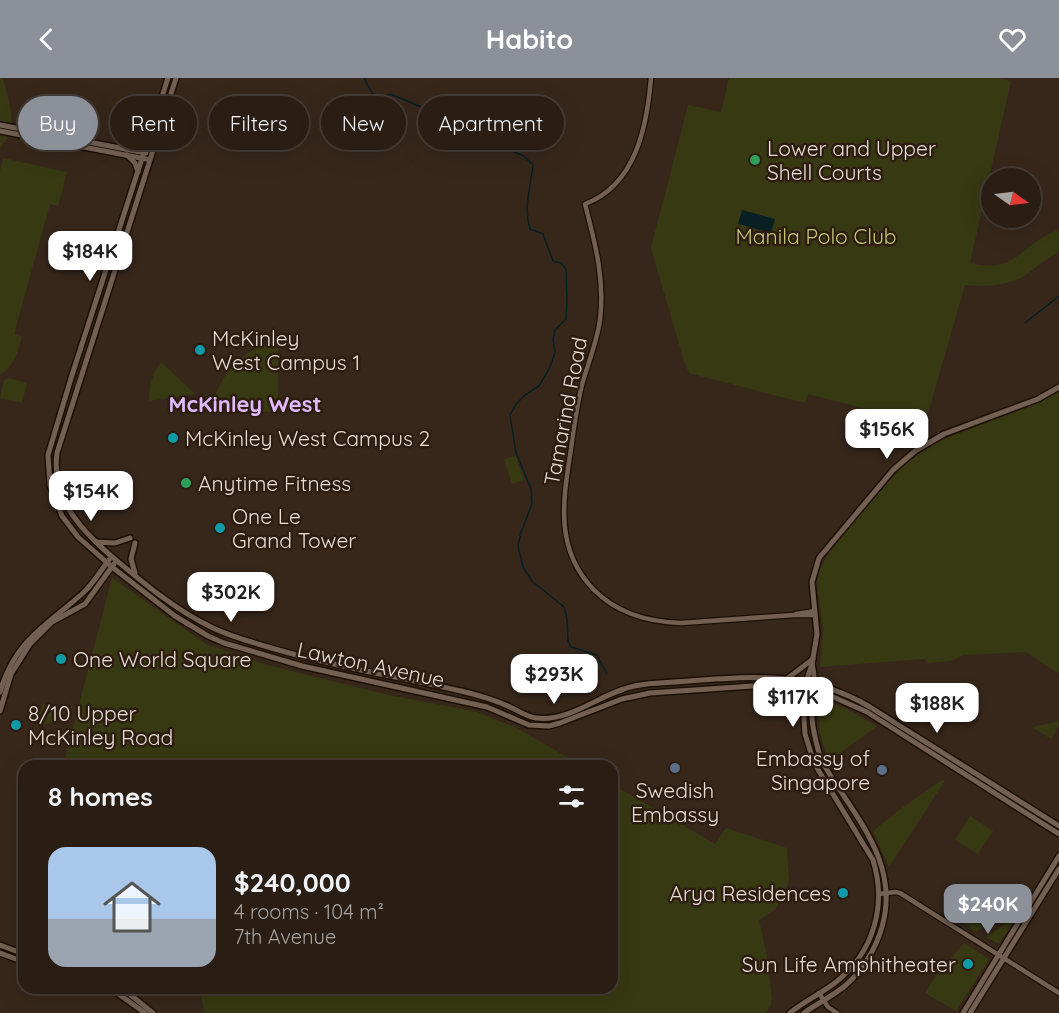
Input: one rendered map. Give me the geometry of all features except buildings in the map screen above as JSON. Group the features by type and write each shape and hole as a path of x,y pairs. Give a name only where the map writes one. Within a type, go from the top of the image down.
{"main road":[{"name":"Lawton Avenue","path":"162,96 168,78"},
{"name":"Lawton Avenue","path":"176,78 61,435 56,460 58,484 67,507 80,528 94,542 178,608 226,634 296,655 463,691 500,703 531,717 559,716 635,686 748,676 788,678"},
{"path":"0,125 18,129"},
{"path":"0,131 18,134"},
{"path":"98,146 151,158"},
{"path":"127,152 131,150"},
{"name":"Lawton Avenue","path":"145,150 48,455 50,485 62,516 78,537 109,565 175,616 207,636 224,643 302,666 478,704 529,725 549,726 622,699 650,693 749,685 805,689"},
{"path":"127,152 138,172"},
{"path":"789,1013 843,975 867,944 876,920 879,894 876,869 868,850 821,776 808,748 804,719 805,689 817,634 812,582 819,558 882,483 907,458 932,440 1038,399 1059,387"},
{"path":"94,542 115,543 130,538"},
{"path":"135,543 131,563 142,582"},
{"path":"0,692 9,669 29,639 44,623 85,591 115,559"},
{"path":"0,711 11,674 30,644 52,622 85,604 109,565"},
{"path":"788,678 812,662"},
{"path":"804,1013 848,983 874,948 884,922 888,892 880,857 822,760 814,733 812,662"},
{"path":"788,678 806,682 814,688 867,712 1059,834"},
{"path":"805,689 814,688 844,693 870,707 1059,826"},
{"path":"970,1013 1059,856"},
{"path":"963,1013 1059,869"},
{"path":"0,945 18,952"},
{"path":"0,953 18,960"},
{"path":"118,994 145,1013"},
{"path":"129,994 153,1013"}],"street":[{"name":"Tamarind Road","path":"651,78 645,125 629,166 609,191 585,204 599,258 602,292 600,322 579,404 564,502 565,534 569,550 579,572 602,598 616,608 648,620 681,623 815,613"},
{"path":"879,894 900,893 1059,993"},
{"path":"819,993 828,1007 837,1013"}],"green space":[{"path":"0,78 3,78 8,97 11,123 10,131 0,148"},
{"name":"Manila Polo Club","path":"729,78 999,78 1011,81 991,168 981,168 981,214 970,263 986,266 999,265 1018,256 1046,235 1059,230 1059,252 1024,276 1010,282 987,286 965,285 925,424 808,394 805,403 689,373 651,248 688,105 721,112"},
{"path":"3,158 67,172 58,206 50,204 14,334 22,337 19,348 12,363 0,375 0,171"},
{"path":"274,344 278,348 278,412 219,411 221,403 213,401 227,373 249,352"},
{"path":"161,362 195,394 149,401 152,380"},
{"path":"9,378 27,383 22,403 0,398 4,380"},
{"path":"1059,393 1059,674 1026,652 964,655 951,661 928,663 924,659 820,667 823,629 817,584 819,571 841,536 892,477 934,443"},
{"path":"516,456 524,480 512,484 504,459"},
{"path":"112,578 206,644 267,665 393,696 474,711 517,728 572,760 65,760"},
{"path":"818,700 847,709 877,726 829,761 819,731"},
{"path":"42,704 65,710 61,721 37,726"},
{"path":"1059,721 1059,726 1051,739 1032,727"},
{"path":"942,780 944,782 889,867 873,831"},
{"path":"618,787 715,844 726,828 787,848 789,882 775,910 759,920 767,956 772,999 766,1013 204,1013 201,994 618,994"},
{"path":"970,816 993,831 978,854 955,840"},
{"path":"971,891 1003,912 976,932 955,918"},
{"path":"1013,918 1015,919 999,944 986,937"},
{"path":"964,943 989,959 956,1011 925,993 937,974"}],"water":[{"path":"742,210 775,219 771,233 738,224"}],"waterway":[{"path":"364,78 372,93 380,99 390,94 458,122 503,130 514,152 524,156 533,165 527,205 530,229 543,234 553,261 561,263 566,269 567,300 566,319 555,330 553,339 555,353 549,369 539,386 525,395 510,415 516,453 531,489 532,504 518,546 523,567 533,582 564,607 568,641 571,647 597,655 607,674"},
{"path":"1025,323 1059,296"}],"place":[{"name":"Lower and Upper Shell Courts","path":"755,160"},
{"name":"McKinley West Campus 1","path":"200,350"},
{"name":"McKinley West Campus 2","path":"173,438"},
{"name":"Anytime Fitness","path":"186,483"},
{"name":"One Le Grand Tower","path":"220,528"},
{"name":"One World Square","path":"61,659"},
{"name":"8/10 Upper McKinley Road","path":"16,725"},
{"name":"Swedish Embassy","path":"675,768"},
{"name":"Embassy of Singapore","path":"882,770"},
{"name":"Arya Residences","path":"843,893"},
{"name":"Sun Life Amphitheater","path":"968,964"}],"district":[{"name":"McKinley West","path":"245,404"}]}
